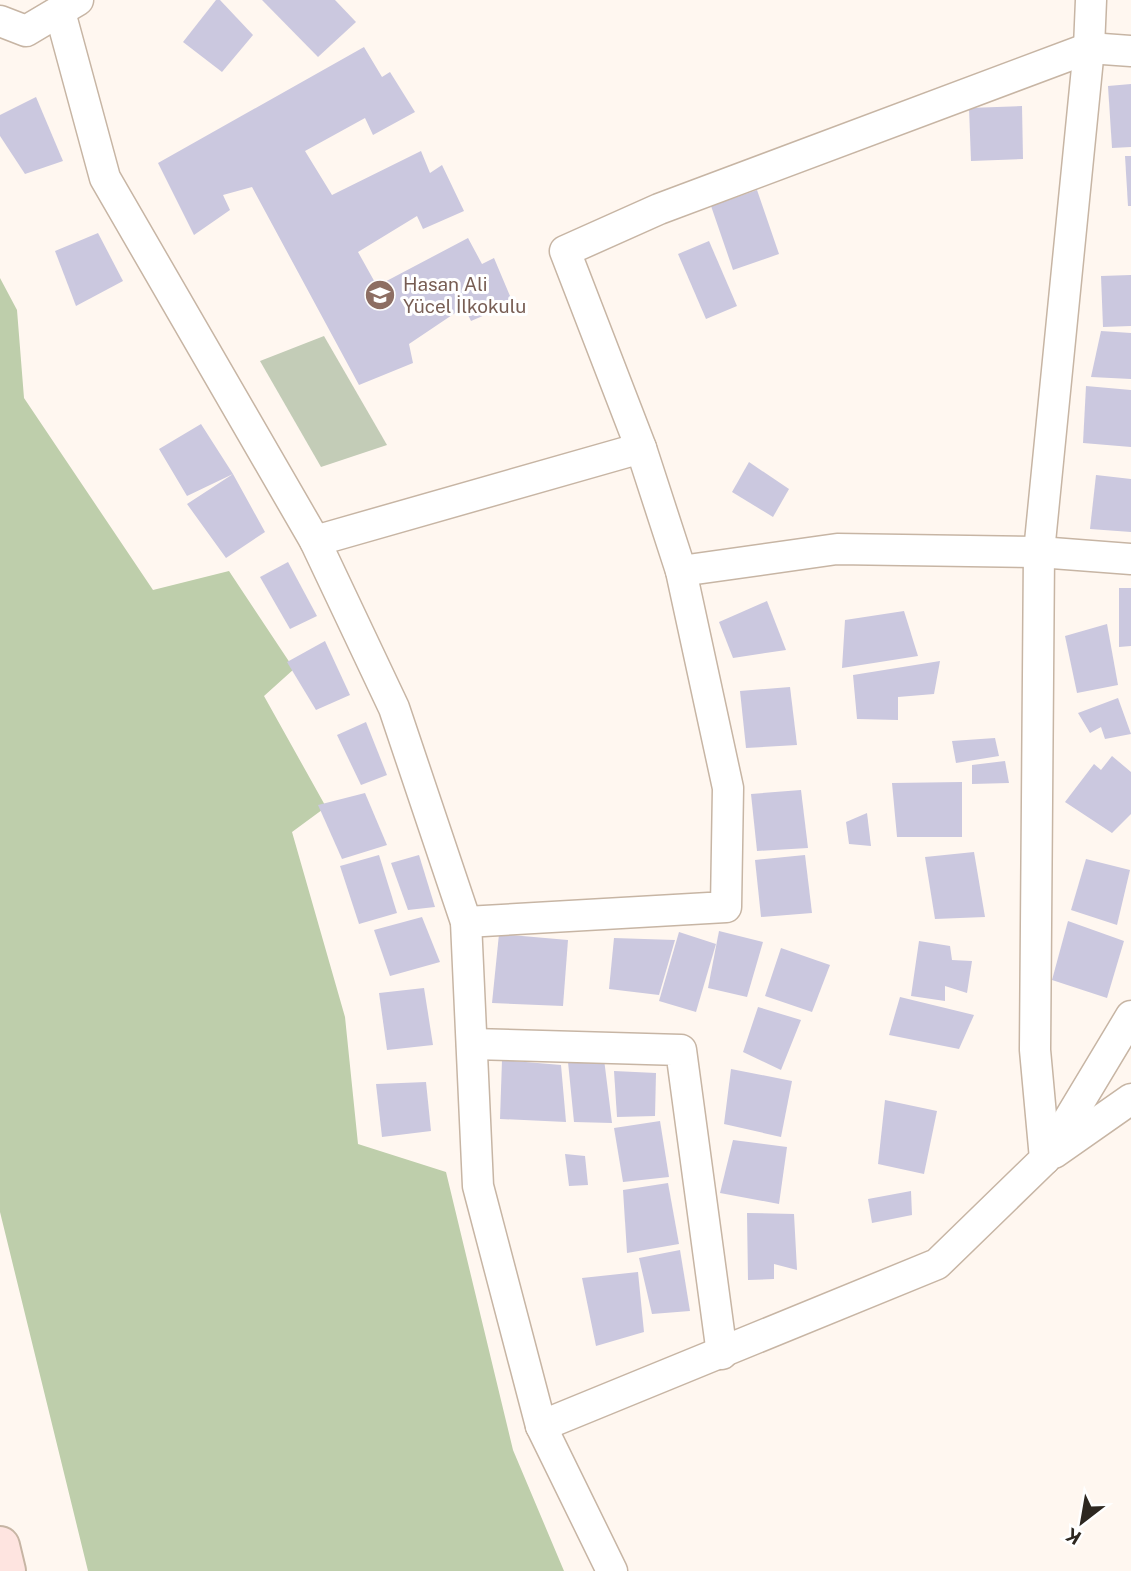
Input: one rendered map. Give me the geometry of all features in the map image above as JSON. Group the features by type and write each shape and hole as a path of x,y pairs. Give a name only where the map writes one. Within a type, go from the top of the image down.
{"main road":[{"path":"0,1546 6,1571"}],"street":[{"path":"1045,1159 1035,1050 1039,552 1089,48 1091,0"},
{"path":"0,21 26,31 69,6 105,177 316,541 394,708 466,922 478,1186 541,1426 612,1571"},
{"path":"466,922 726,907 728,788 681,571 641,448 565,251 659,209 1089,48 1131,51"},
{"path":"316,541 641,448"},
{"path":"681,571 837,549 1039,552 1131,559"},
{"path":"1045,1159 1131,1016"},
{"path":"472,1044 681,1050 722,1354"},
{"path":"541,1426 937,1264 1045,1159 1131,1099"}],"green space":[{"path":"0,278 17,310 24,398 153,590 229,571 294,669 264,696 326,807 292,832 345,1017 358,1144 446,1172 513,1450 564,1571 88,1571 0,1212"},
{"path":"324,336 387,445 321,467 260,361"}],"building":[{"path":"216,0 220,0 253,35 222,72 183,42"},
{"path":"262,0 335,0 356,22 318,57"},
{"path":"364,47 382,77 390,72 415,112 373,135 365,118 305,151 332,195 421,151 430,173 442,165 464,211 423,229 417,216 358,252 377,286 468,238 482,264 494,258 513,303 471,321 464,307 409,344 413,363 359,385 252,187 223,195 230,210 194,235 158,163"},
{"path":"1131,84 1131,147 1112,148 1108,86"},
{"path":"36,97 63,161 25,174 0,136 0,115"},
{"path":"1022,106 1023,159 971,161 969,108"},
{"path":"1125,156 1131,156 1131,206 1128,206"},
{"path":"757,190 779,254 733,270 711,206"},
{"path":"98,233 123,281 76,306 55,251"},
{"path":"709,241 737,306 706,319 678,254"},
{"path":"1131,275 1131,326 1103,327 1101,276"},
{"path":"1101,331 1131,333 1131,379 1091,377"},
{"path":"1086,386 1131,390 1131,447 1083,443"},
{"path":"201,424 233,474 187,496 159,449"},
{"path":"749,462 789,489 773,517 732,492"},
{"path":"233,474 265,532 226,558 187,504"},
{"path":"1096,475 1131,479 1131,532 1090,529"},
{"path":"288,562 317,616 290,629 260,577"},
{"path":"1119,588 1131,588 1131,646 1119,647"},
{"path":"767,601 786,650 733,658 719,622"},
{"path":"904,611 918,656 842,668 845,620"},
{"path":"1107,624 1118,685 1077,693 1065,636"},
{"path":"325,641 350,695 316,710 287,662"},
{"path":"940,661 934,694 898,697 898,720 857,719 853,675"},
{"path":"790,687 797,745 746,748 740,691"},
{"path":"1118,698 1131,734 1105,739 1101,727 1090,733 1078,713"},
{"path":"366,722 387,775 361,785 337,735"},
{"path":"995,738 999,756 956,763 952,741"},
{"path":"1112,756 1131,772 1131,814 1112,833 1065,802 1094,764 1101,770"},
{"path":"1005,761 1009,783 972,784 972,765"},
{"path":"962,782 962,837 897,837 892,783"},
{"path":"801,790 808,848 757,851 751,794"},
{"path":"365,793 387,845 342,859 318,805"},
{"path":"867,813 871,846 849,844 846,822"},
{"path":"974,852 985,917 935,919 925,857"},
{"path":"379,855 397,913 359,924 340,866"},
{"path":"419,855 435,907 408,910 391,863"},
{"path":"805,855 812,913 761,917 755,860"},
{"path":"1086,859 1130,870 1117,925 1071,910"},
{"path":"422,917 440,962 390,976 374,930"},
{"path":"1068,921 1124,941 1107,998 1052,980"},
{"path":"719,931 763,942 747,997 708,988"},
{"path":"679,932 716,944 696,1012 659,1001"},
{"path":"499,934 568,940 563,1006 492,1003"},
{"path":"614,938 675,940 659,995 609,989"},
{"path":"919,941 950,946 952,960 972,961 967,993 945,986 945,1001 911,996"},
{"path":"781,948 830,965 812,1012 765,996"},
{"path":"424,988 433,1045 387,1050 379,993"},
{"path":"900,997 974,1015 959,1049 889,1035"},
{"path":"758,1007 801,1020 781,1070 743,1052"},
{"path":"604,1059 612,1123 574,1122 568,1062"},
{"path":"502,1060 561,1065 566,1122 500,1119"},
{"path":"731,1069 792,1081 781,1137 724,1124"},
{"path":"614,1071 656,1073 655,1116 617,1117"},
{"path":"426,1082 431,1131 382,1137 376,1084"},
{"path":"885,1100 937,1111 924,1174 878,1164"},
{"path":"660,1121 669,1177 623,1182 614,1128"},
{"path":"733,1140 787,1147 779,1204 720,1193"},
{"path":"565,1154 585,1156 588,1185 569,1186"},
{"path":"668,1183 679,1244 627,1253 623,1190"},
{"path":"911,1191 912,1215 872,1223 868,1199"},
{"path":"747,1213 794,1214 797,1270 774,1264 774,1279 748,1280"},
{"path":"680,1250 690,1311 652,1314 639,1258"},
{"path":"638,1272 644,1332 596,1346 582,1278"}],"place":[{"name":"Hasan Ali Yücel İlkokulu","path":"380,295"}]}
